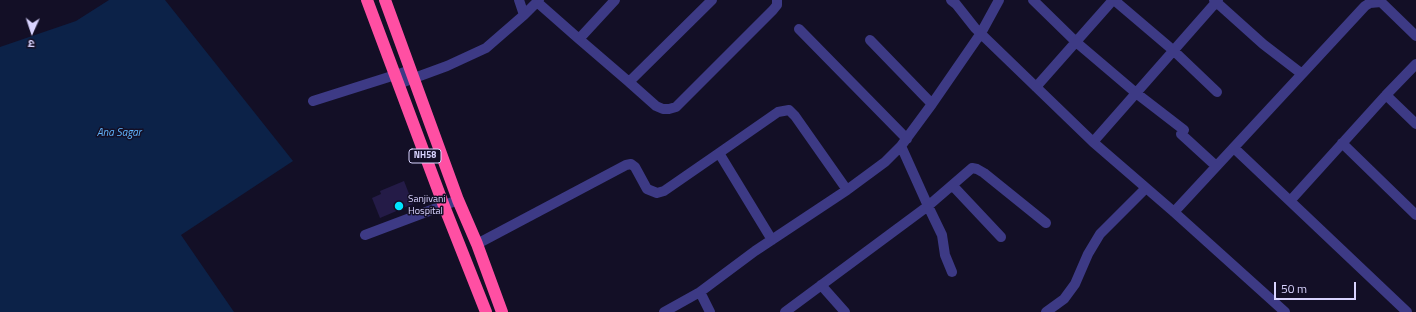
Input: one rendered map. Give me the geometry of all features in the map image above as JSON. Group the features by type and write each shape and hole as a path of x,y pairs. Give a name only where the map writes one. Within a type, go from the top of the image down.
{"highway":[{"name":"NH58","path":"367,0 444,206 486,312"},
{"name":"NH58","path":"385,0 458,200 477,244 502,312"}],"street":[{"path":"519,0 524,15"},
{"path":"579,38 615,0"},
{"path":"629,82 712,0"},
{"path":"313,101 447,66 486,48 538,1 656,106 669,109 676,107 773,10 777,5 777,0"},
{"path":"951,0 975,28 1093,142 1282,309"},
{"path":"664,312 700,292 885,162 904,142 932,104 981,33 999,0"},
{"path":"1033,0 1076,42 1182,132 1216,166"},
{"path":"1036,88 1114,0 1174,51 1217,92"},
{"path":"1093,142 1174,51 1216,1 1263,44 1302,74"},
{"path":"1174,212 1302,74 1362,3 1381,2 1416,36"},
{"path":"799,29 904,142 928,206 942,235 945,255 952,272"},
{"path":"870,40 932,104"},
{"path":"1290,201 1416,64"},
{"path":"1386,95 1416,124"},
{"path":"477,244 626,165 631,164 635,167 648,189 657,193 664,191 778,112 789,110 795,116 846,190"},
{"path":"1342,143 1416,214"},
{"path":"1234,148 1407,312"},
{"path":"719,153 772,240"},
{"path":"785,312 928,206 953,186 968,170 972,168 977,169 1046,223"},
{"path":"953,186 1001,237"},
{"path":"1046,312 1064,299 1075,284 1088,254 1100,234 1146,188"},
{"path":"365,236 458,200"},
{"path":"822,285 845,312"},
{"path":"700,292 710,312"},
{"path":"1270,312 1282,309"}],"water":[{"name":"Ana Sagar","path":"109,0 165,0 293,161 181,235 234,312 0,312 0,47 76,21"}],"building":[{"path":"404,181 413,204 380,218 372,198 381,194 380,191"}],"place":[{"name":"Sanjivani Hospital","path":"399,206"}]}
